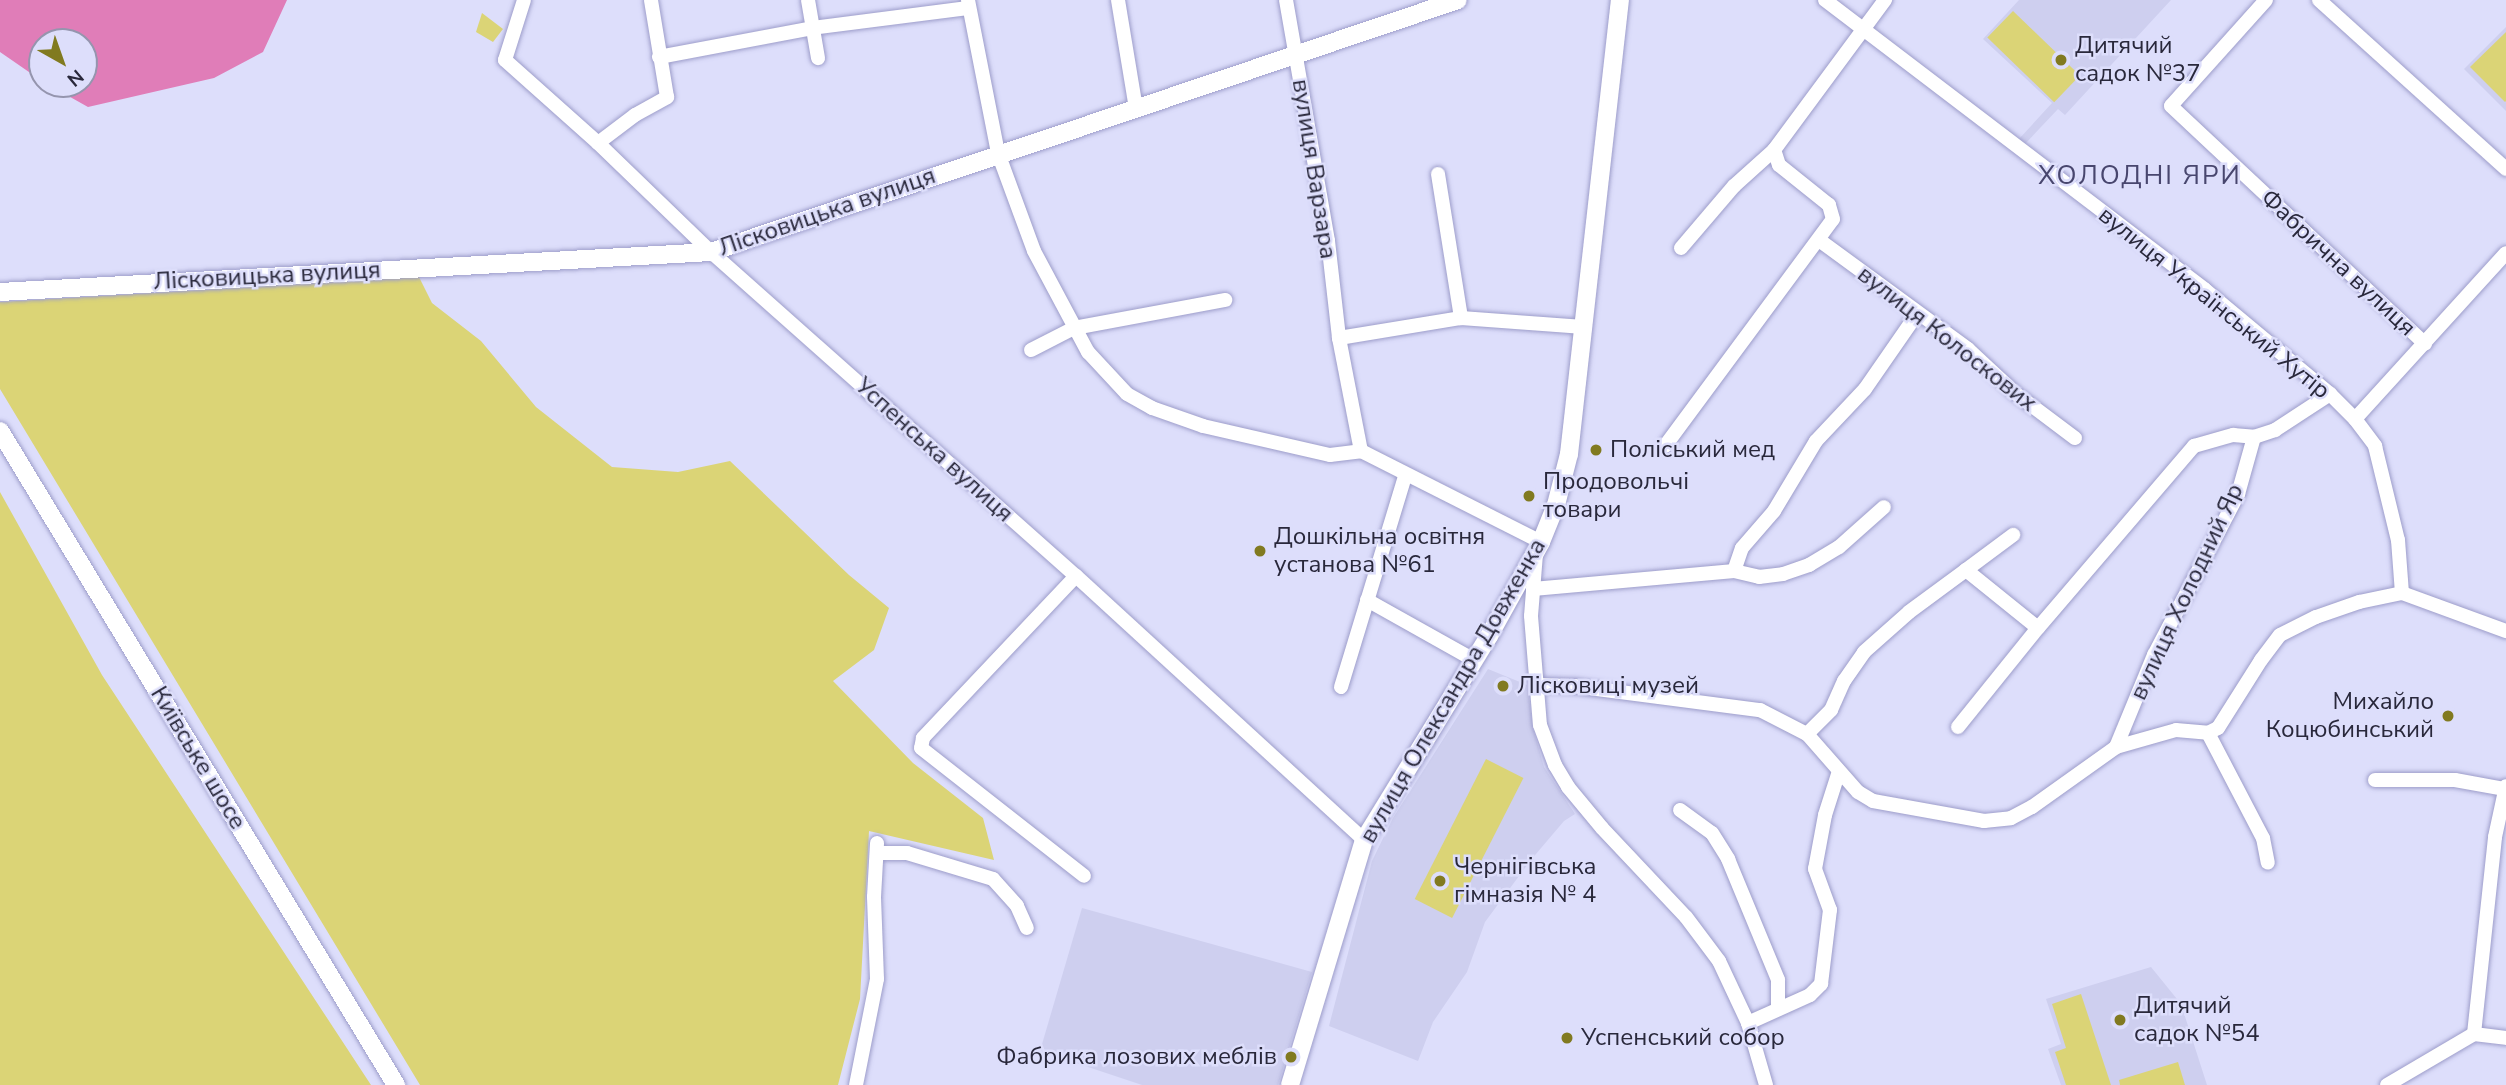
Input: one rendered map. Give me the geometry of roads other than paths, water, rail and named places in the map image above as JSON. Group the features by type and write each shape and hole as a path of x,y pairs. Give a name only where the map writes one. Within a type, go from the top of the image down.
{"main road":[{"name":"Лісковицька вулиця","path":"0,292 711,252 1458,0"},
{"name":"вулиця Олександра Довженка","path":"1290,1085 1364,840 1474,660 1538,547 1556,505 1569,454 1620,0"},
{"name":"Київське шосе","path":"0,431 396,1085"}],"street":[{"name":"Успенська вулиця","path":"524,0 505,60 598,143 711,252 1076,576 1364,840"},
{"path":"598,143 635,115 667,97 651,0"},
{"path":"808,0 818,58"},
{"path":"1118,0 1136,109"},
{"name":"вулиця Варзара","path":"1286,0 1328,241 1339,338 1361,451"},
{"name":"вулиця Український Хутір","path":"1825,0 2204,289 2330,394 2355,419 2375,446 2398,540 2402,593"},
{"path":"1681,248 1734,186 1774,150 1885,0"},
{"name":"Фабрична вулиця","path":"2266,0 2171,106 2425,344"},
{"path":"2319,0 2506,169"},
{"path":"659,57 812,28 969,4 998,153 1034,251 1088,352 1127,394 1152,408 1203,426 1329,455 1361,451 1538,547 1531,616 1540,725 1555,765 1568,787 1602,828 1686,917 1719,961 1748,1023 1766,1085"},
{"path":"1665,446 1833,219 1829,205 1779,165 1774,150"},
{"path":"1438,174 1461,318"},
{"name":"вулиця Колоскових","path":"1819,240 1968,349 2015,393 2075,438"},
{"path":"2355,419 2506,253"},
{"path":"1031,349 1074,328 1225,300"},
{"path":"1734,571 1742,548 1774,512 1816,441 1865,389 1917,314"},
{"path":"1339,338 1461,318 1584,327"},
{"path":"1958,727 2038,628 2194,446 2233,435 2254,437 2275,430 2330,394"},
{"name":"вулиця Холодний Яр","path":"2116,747 2154,655 2216,542 2238,494 2254,437"},
{"path":"1341,687 1405,476"},
{"path":"1533,589 1734,571 1759,577 1783,574 1809,565 1839,547 1884,507"},
{"path":"1807,734 1830,710 1844,681 1864,652 1909,612 2013,535"},
{"path":"1966,570 2038,628"},
{"path":"1076,576 923,738 921,748 1084,876"},
{"path":"1537,685 1574,686 1760,710 1807,734 1858,792 1873,801 1984,821 2011,818 2032,807 2116,747 2176,730 2208,733 2218,728 2260,660 2280,635 2316,617 2402,593 2506,631"},
{"path":"1367,600 1474,660"},
{"path":"2208,733 2263,838 2268,863"},
{"path":"1748,1023 1810,995 1821,984 1830,910 1815,869 1825,815 1839,771"},
{"path":"2375,780 2455,780 2506,787 2495,837 2473,1034"},
{"path":"1680,810 1712,833 1728,859 1778,980 1778,1009"},
{"path":"856,1085 877,979 874,897 877,848 907,853 993,879 1017,906 1027,928"},
{"path":"2387,1085 2473,1034 2506,1038"}],"place":[{"name":"Дитячий садок №37","path":"2061,60"},
{"name":"Поліський мед","path":"1596,450"},
{"name":"Продовольчі товари","path":"1529,496"},
{"name":"Дошкільна освітня установа №61","path":"1260,551"},
{"name":"Лісковиці музей","path":"1503,686"},
{"name":"Михайло Коцюбинський","path":"2448,716"},
{"name":"Чернігівська гімназія № 4","path":"1440,881"},
{"name":"Дитячий садок №54","path":"2120,1020"},
{"name":"Успенський собор","path":"1567,1038"},
{"name":"Фабрика лозових меблів","path":"1291,1057"}],"district":[{"name":"ХОЛОДНІ ЯРИ","path":"2140,176"}]}
